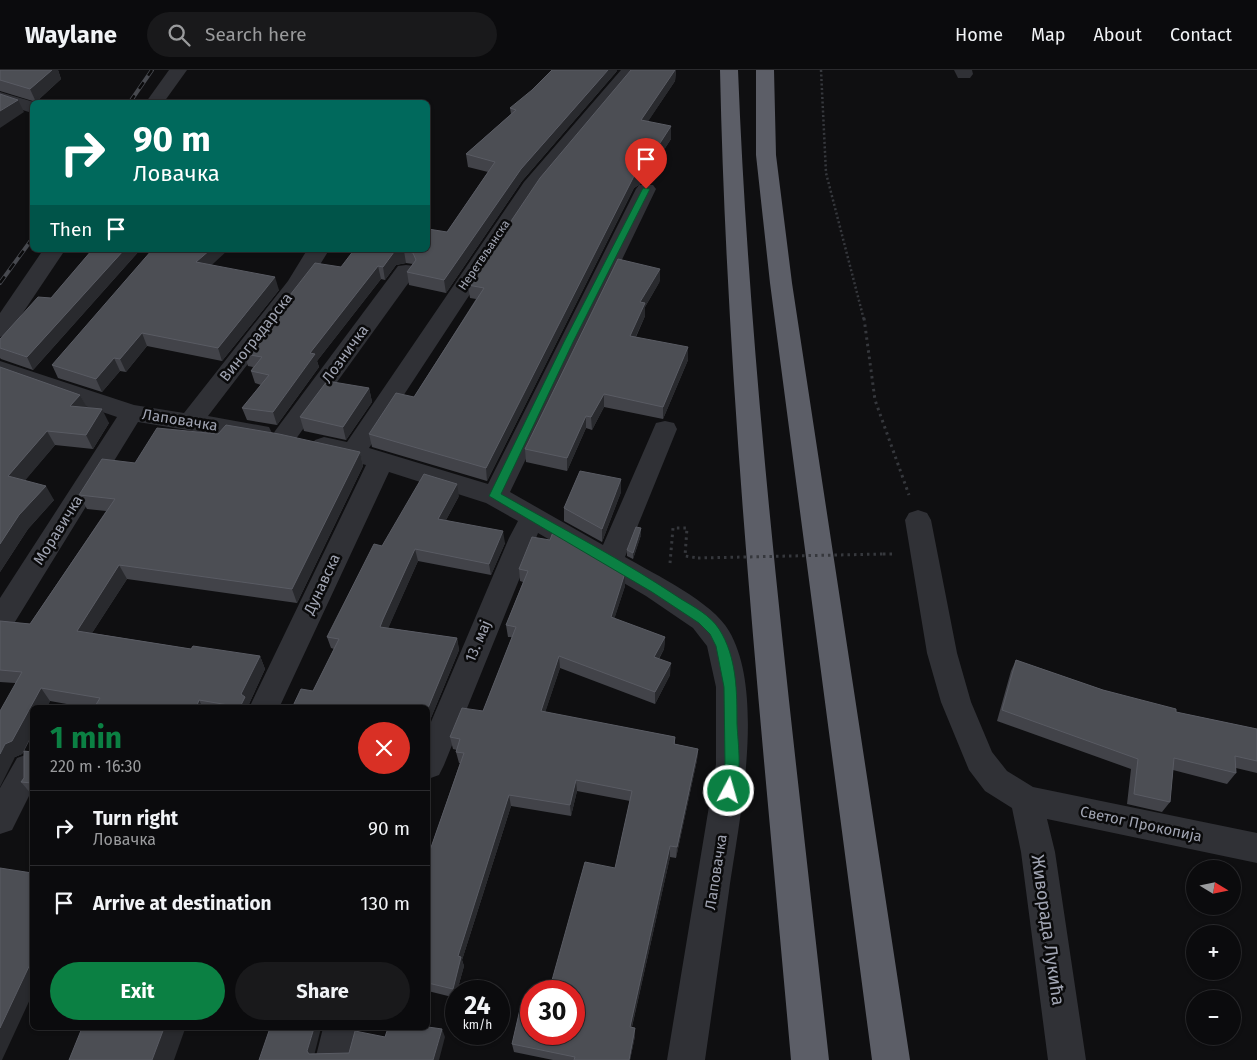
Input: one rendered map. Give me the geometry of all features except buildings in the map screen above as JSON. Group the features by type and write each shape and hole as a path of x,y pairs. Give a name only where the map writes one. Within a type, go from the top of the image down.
{"highway":[{"path":"729,70 733,204 751,455 810,1060"},
{"path":"765,70 766,155 781,283 891,1060"}],"street":[{"path":"156,100 178,70"},
{"name":"Неретвљанска","path":"352,452 531,186 630,70"},
{"path":"0,97 30,107"},
{"path":"494,496 646,189"},
{"path":"0,330 53,252"},
{"name":"Виноградарска","path":"191,421 297,284 317,252"},
{"name":"Лозничка","path":"284,437 406,271"},
{"name":"Лаповачка","path":"0,369 45,375 132,412 284,437 352,452 494,496 610,560 695,614 714,630 722,646 730,687 732,764 686,1060"},
{"name":"Моравичка","path":"0,622 132,412"},
{"path":"610,560 665,429"},
{"name":"Дунавска","path":"265,705 381,461"},
{"name":"13. мај","path":"430,760 522,538 534,519"},
{"path":"918,520 942,653 956,702 980,760 996,781 1026,800"},
{"path":"0,819 28,768"},
{"name":"Светог Прокопија","path":"1026,800 1257,848"},
{"name":"Живорада Лукића","path":"1026,800 1038,852 1067,1060"},
{"path":"334,1060 342,1030"}],"path":[{"path":"821,70 826,172 864,317 875,400 918,520"},
{"path":"671,569 673,528 688,528 685,556 698,558 883,554"}],"railway":[{"path":"131,100 152,70"},
{"path":"0,283 30,242"}],"route":[{"path":"646,189 494,496 610,560 656,588 703,620 714,630 722,646 730,687 732,764 729,791"}]}
